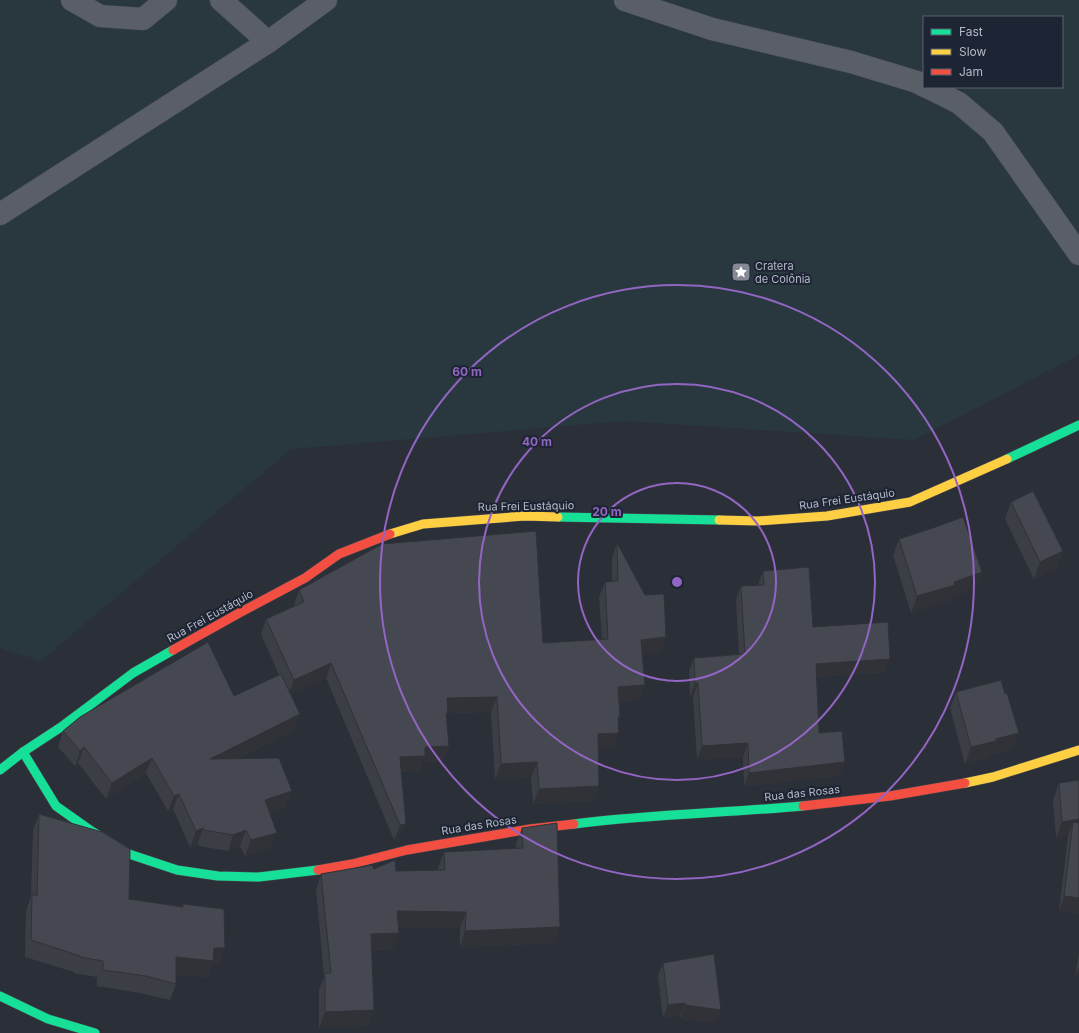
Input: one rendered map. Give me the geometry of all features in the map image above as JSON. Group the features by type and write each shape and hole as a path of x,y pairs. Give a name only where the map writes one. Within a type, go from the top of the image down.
{"street":[{"path":"72,0 100,16 144,19 166,0"},
{"path":"221,0 268,42"},
{"path":"0,214 268,42 326,0"},
{"path":"625,0 712,29 851,62 917,82 923,85"},
{"path":"929,88 958,103 992,132 1079,254"},
{"name":"Rua Frei Eustáquio","path":"0,770 22,752 62,727 133,673 183,644 306,578 339,554 409,528 423,524 525,516 758,521 827,516 910,502 1079,425"},
{"name":"Rua das Rosas","path":"22,752 56,806 128,854 177,870 218,876 259,877 306,872 352,864 407,850 530,829 641,817 778,808 890,796 938,788 994,776 1079,750"},
{"path":"0,996 48,1019 95,1033"}],"shaded area":[{"path":"0,0 1079,0 1079,355 914,440 625,421 291,449 41,661 0,648"}],"building":[{"path":"1033,491 1063,551 1040,562 1011,502"},
{"path":"963,517 982,572 954,582 955,585 917,596 899,539"},
{"path":"536,531 543,643 608,639 605,582 618,581 617,543 645,595 664,594 666,637 641,640 645,685 618,687 620,717 618,717 619,733 598,734 599,786 539,789 537,762 501,764 497,697 447,698 448,713 446,713 449,746 425,747 425,756 400,757 406,824 400,825 331,663 294,680 266,619 304,602 299,590 382,544"},
{"path":"809,567 813,627 888,622 890,659 816,664 819,733 842,731 845,762 749,773 748,743 702,746 698,683 695,683 694,658 745,654 741,586 764,585 763,571"},
{"path":"208,642 234,696 281,674 300,714 210,759 279,758 292,791 265,800 277,833 251,840 246,830 233,835 204,830 203,828 196,831 179,794 174,796 152,758 112,783 84,747 80,751 63,731 80,717"},
{"path":"1001,680 1005,694 1007,693 1019,733 996,739 996,741 971,747 956,692"},
{"path":"1079,780 1079,819 1062,822 1059,783"},
{"path":"39,814 102,832 130,849 129,899 183,907 183,904 224,909 225,948 214,948 213,961 176,957 176,984 146,976 103,970 103,961 80,957 31,940 32,894 37,896"},
{"path":"1073,822 1079,823 1079,898 1064,896"},
{"path":"557,823 560,927 465,931 466,912 397,911 399,933 371,934 374,1010 325,1012 325,973 331,973 321,874 372,865 374,869 395,860 396,871 445,870 444,852 523,848 522,828"},
{"path":"714,954 721,1010 685,1005 685,1003 668,1005 663,963"}],"traffic: fast":[{"path":"1007,459 1079,425"},
{"path":"558,517 719,520"},
{"path":"0,770 23,752 61,727 133,673 173,650"},
{"path":"23,752 56,806 90,830 129,854 177,870 218,876 259,877 318,870"},
{"path":"574,824 631,818 803,806"},
{"path":"0,996 48,1019 95,1033"}],"traffic: slow":[{"path":"719,520 758,521 827,516 910,502 1007,459"},
{"path":"390,534 423,524 525,516 558,517"},
{"path":"965,783 993,777 1079,750"}],"traffic: jam":[{"path":"173,650 305,578 339,554 390,534"},
{"path":"803,806 890,796 965,783"},
{"path":"318,870 352,864 407,850 530,829 574,824"}],"place":[{"name":"Cratera de Colônia","path":"741,272"}]}
